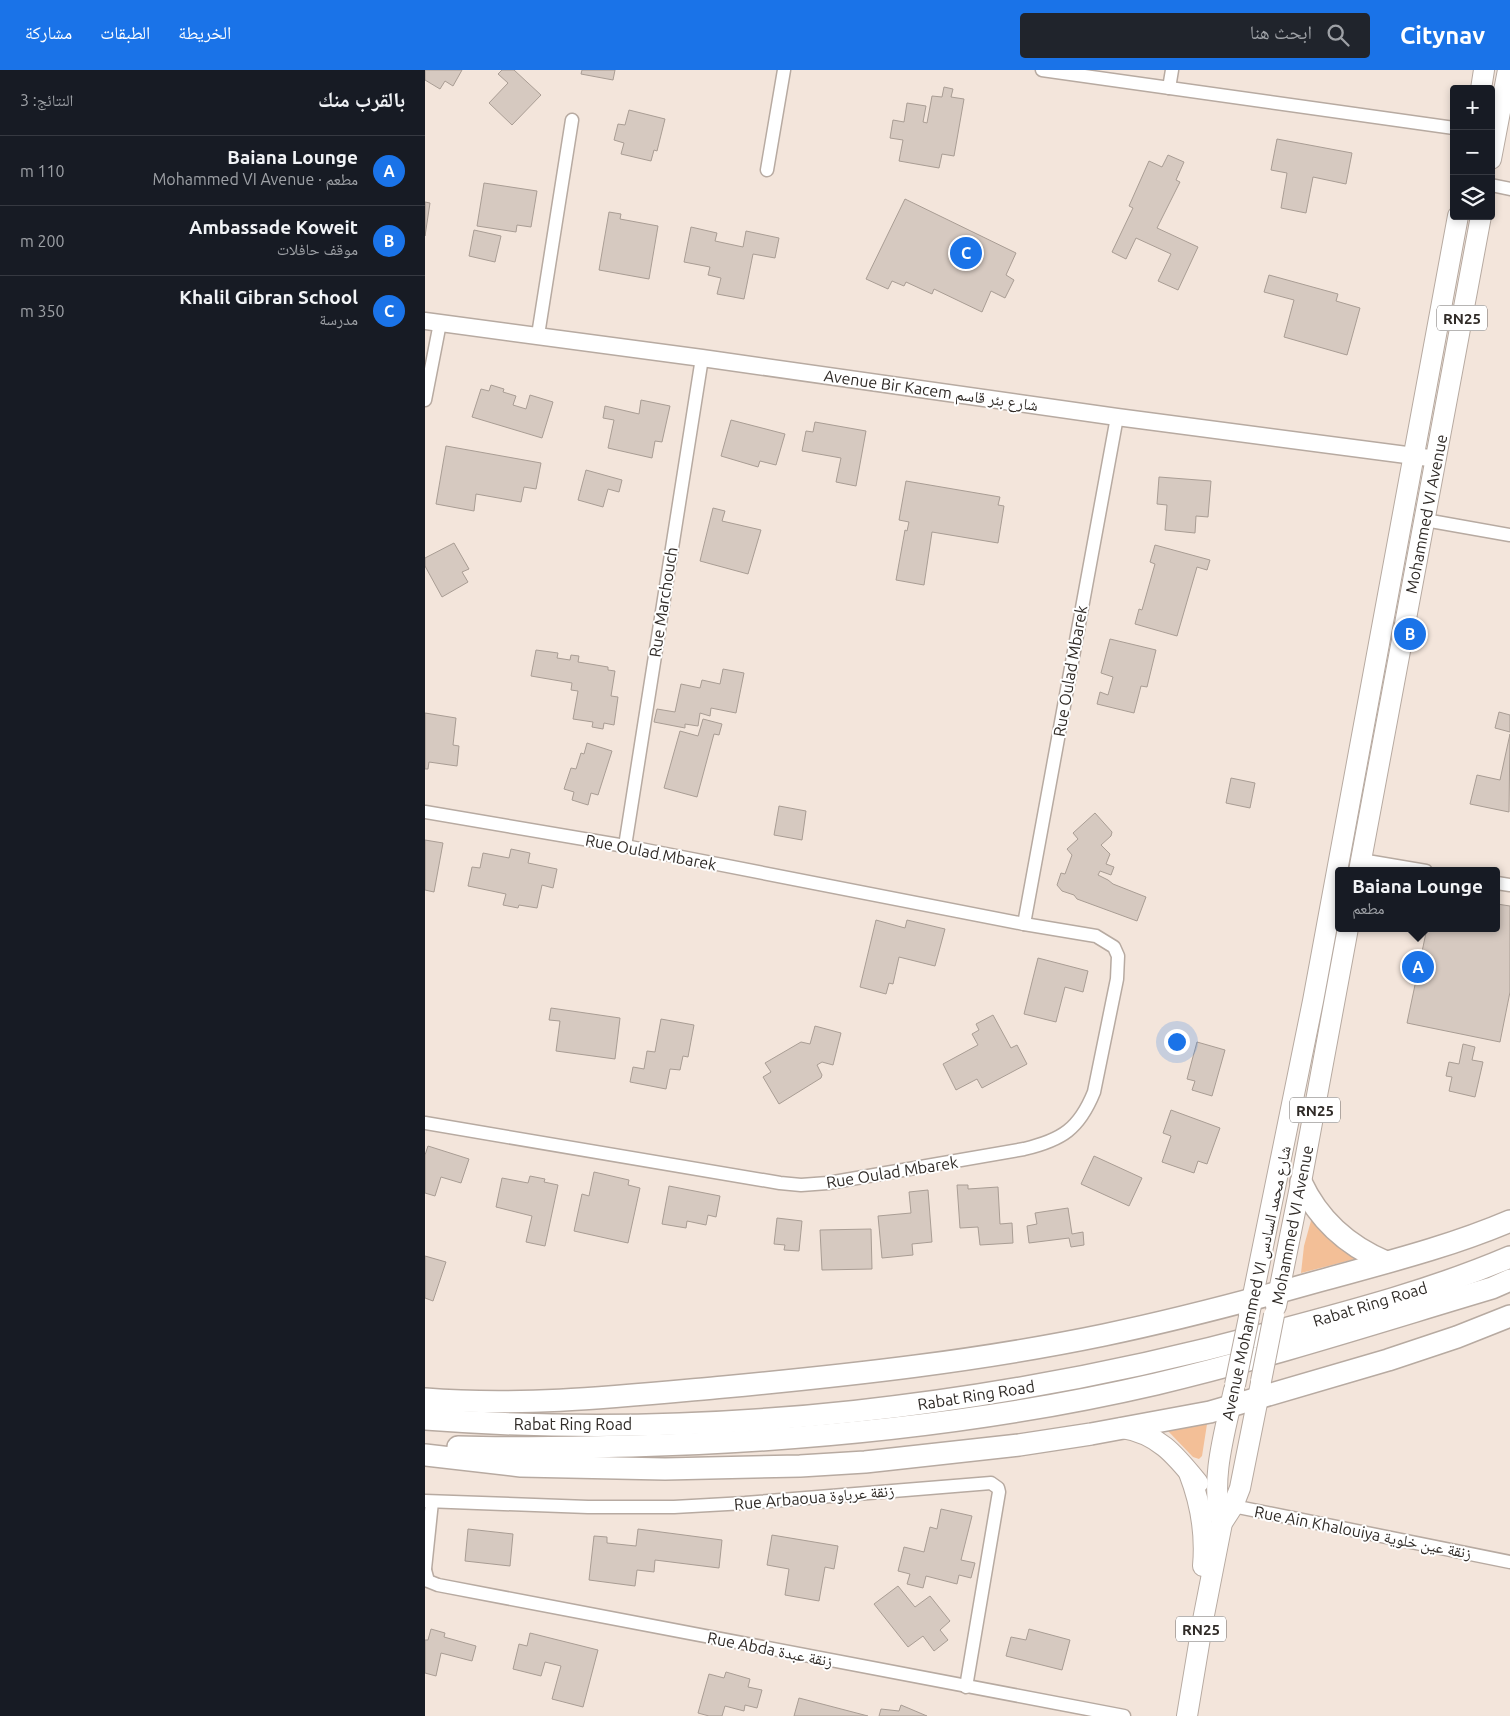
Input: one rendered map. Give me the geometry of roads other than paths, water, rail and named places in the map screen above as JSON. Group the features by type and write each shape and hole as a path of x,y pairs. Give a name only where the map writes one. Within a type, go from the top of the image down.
{"highway":[{"path":"1301,1182 1316,1209 1335,1230 1359,1249 1387,1262"},
{"path":"425,1399 491,1403 583,1400 838,1376 1008,1352 1103,1335 1181,1318 1251,1308 1279,1292 1471,1237 1510,1221"},
{"name":"Rabat Ring Road","path":"425,1419 549,1425 701,1422 827,1414 988,1394 1085,1377 1226,1345 1406,1295 1510,1257"},
{"name":"Rabat Ring Road","path":"425,1446 549,1448 749,1442 895,1429 994,1415 1074,1401 1226,1366 1435,1305 1510,1280"},
{"path":"425,1455 521,1466 665,1469 799,1466 943,1455 1091,1434 1210,1412 1231,1406 1259,1390 1388,1360 1457,1337 1510,1316"}],"main road":[{"path":"1482,85 1484,70"},
{"path":"1495,139 1508,70"},
{"name":"Avenue Mohammed VI شارع محمد السادس","path":"1338,867 1457,220"},
{"name":"Mohammed VI Avenue","path":"1360,865 1480,220"},
{"name":"Avenue Mohammed VI شارع محمد السادس","path":"1187,1716 1225,1504 1217,1474 1313,1001 1335,882"},
{"name":"Mohammed VI Avenue","path":"1274,1315 1348,932"},
{"name":"Avenue Mohammed VI شارع محمد السادس","path":"1225,1504 1242,1479 1274,1315"},
{"path":"1122,1428 1141,1432 1157,1440 1174,1455 1207,1495 1225,1504"},
{"path":"1189,1473 1197,1495 1205,1540 1199,1599 1203,1620"}],"street":[{"path":"767,170 784,70"},
{"path":"1042,70 1450,127"},
{"path":"1169,88 1172,70"},
{"path":"538,335 572,120"},
{"path":"1495,186 1510,189"},
{"path":"425,400 432,322"},
{"name":"Avenue Bir Kacem شارع بئر قاسم","path":"432,322 538,335 1117,417 1437,459"},
{"name":"Rue Marchouch","path":"625,846 702,358"},
{"name":"Rue Oulad Mbarek","path":"1023,924 1117,417"},
{"path":"1425,520 1510,535"},
{"name":"Rue Oulad Mbarek","path":"425,812 625,846 1023,924 1096,936 1114,946 1118,956 1117,979 1094,1092 1088,1108 1062,1136 1024,1150 838,1181 801,1185 425,1123"},
{"path":"1360,865 1382,867"},
{"name":"Rue Arbaoua زنقة عرباوة","path":"429,1502 588,1507 674,1507 991,1483 998,1488 999,1492 967,1687"},
{"name":"Rue Abda زنقة عبدة","path":"429,1502 425,1569 428,1581 439,1585 1124,1716"},
{"name":"Rue Ain Khalouiya زنقة عين خلوية","path":"1225,1504 1510,1562"}],"place":[{"name":"Khalil Gibran School","path":"966,253"},
{"name":"Ambassade Koweit","path":"1410,634"},
{"name":"Baiana Lounge","path":"1418,967"}]}
